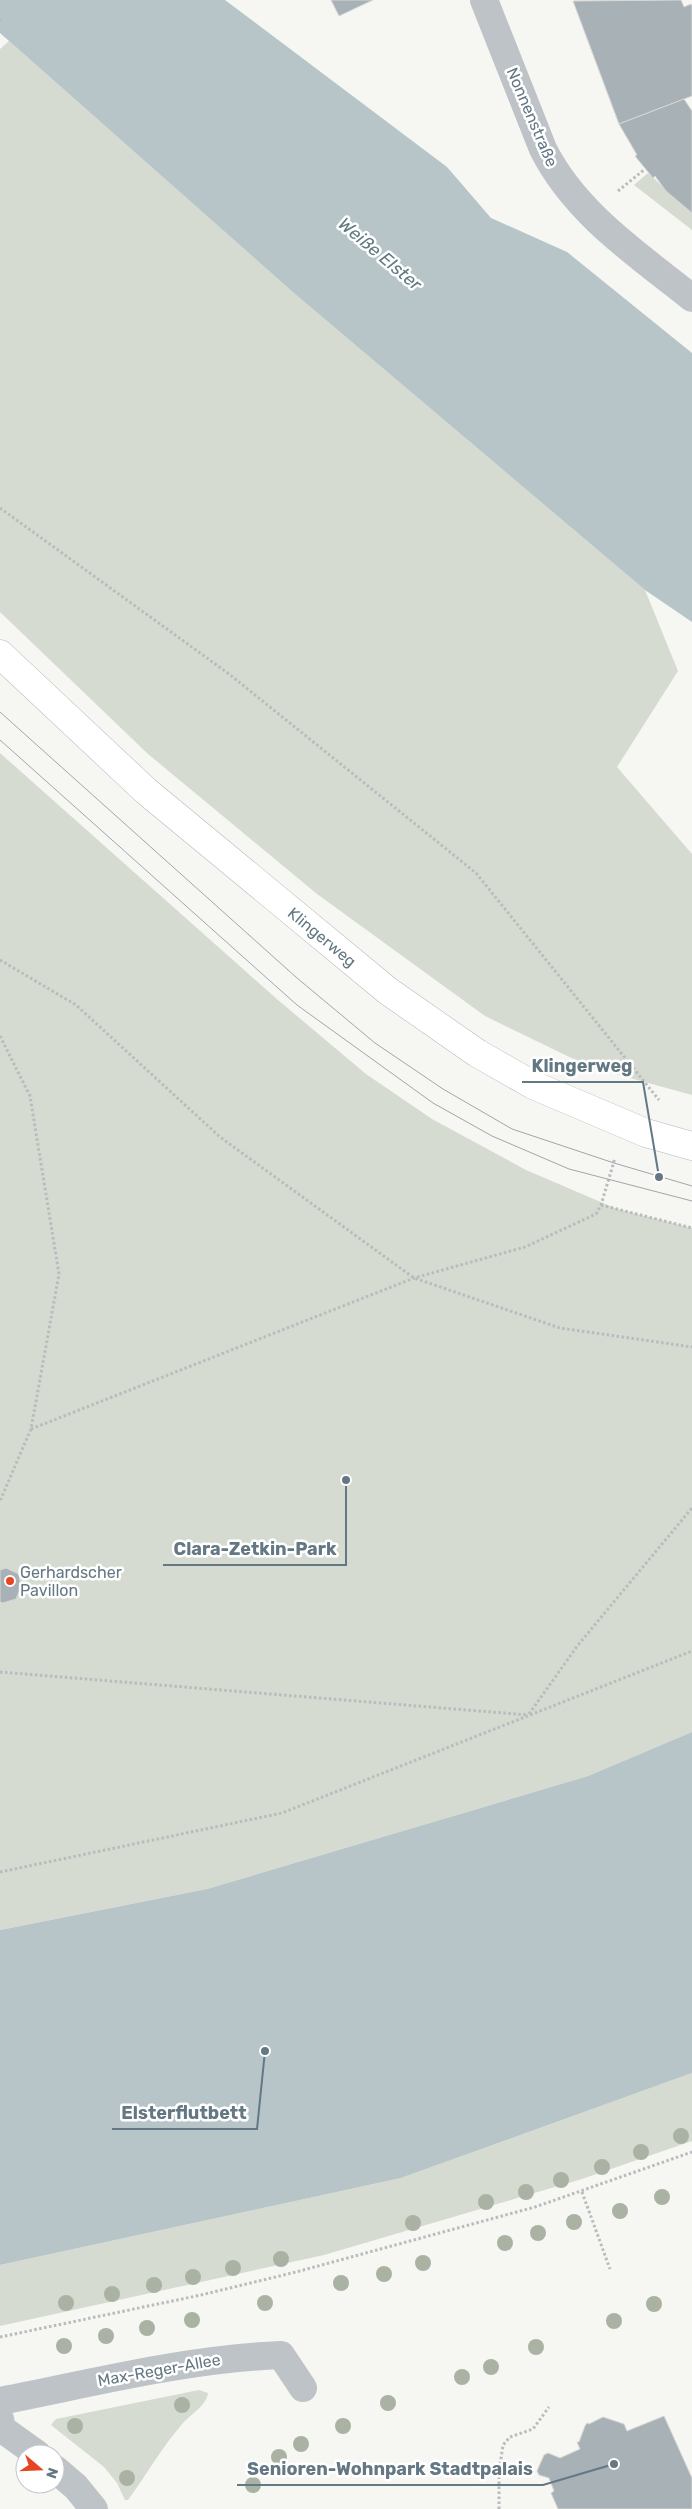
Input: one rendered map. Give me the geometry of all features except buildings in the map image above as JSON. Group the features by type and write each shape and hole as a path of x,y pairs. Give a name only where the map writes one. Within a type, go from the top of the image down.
{"main road":[{"name":"Klingerweg","path":"0,654 146,791 388,992 477,1053 533,1085 646,1133 692,1146"}],"street":[{"name":"Nonnenstraße","path":"484,0 543,149 554,172 573,197 590,214 624,244 692,298"},
{"name":"Max-Reger-Allee","path":"0,2401 183,2364 281,2355 303,2388"},
{"path":"0,2418 2,2429 23,2444"},
{"path":"65,2478 76,2487 94,2509"}],"path":[{"path":"0,508 229,674 476,873 642,1077 664,1107"},
{"path":"0,960 76,1005 220,1137 414,1278 560,1328 692,1347"},
{"path":"0,1036 30,1096 59,1274 31,1429 0,1501"},
{"path":"31,1429 414,1278 525,1247 596,1214 601,1206 617,1153"},
{"path":"601,1206 692,1228"},
{"path":"529,1715 578,1644 692,1508"},
{"path":"0,1872 282,1813 692,1651"},
{"path":"0,1672 529,1715"},
{"path":"0,2337 201,2295 296,2272 582,2192 692,2152"},
{"path":"582,2192 610,2269"},
{"path":"500,2509 499,2472 502,2445 510,2436 533,2429 550,2407"}],"shaded area":[{"path":"9,41 295,294 645,590 678,671 617,767 692,854 692,1095 590,1067 485,1016 317,894 148,754 0,612 0,49"},
{"path":"648,173 692,213 692,230 634,185"},
{"path":"0,753 278,1000 366,1074 432,1119 526,1170 617,1209 692,1228 692,1732 588,1776 207,1889 0,1930"},
{"path":"692,2073 692,2141 582,2179 324,2255 0,2326 0,2265 401,2178"},
{"path":"199,2390 208,2393 207,2398 198,2410 175,2432 128,2500 125,2500 117,2483 104,2467 51,2425 56,2419"}],"water":[{"name":"Weiße Elster","path":"0,0 225,0 447,167 491,218 567,252 692,353 692,622 645,590 295,294 0,33"},
{"path":"692,1732 692,2073 401,2178 0,2265 0,1930 207,1889 588,1776"}],"tram line":[{"path":"0,712 297,978 375,1043 443,1089 512,1129 614,1163 692,1186"},
{"path":"0,740 297,1005 433,1103 492,1136 569,1169 692,1201"}],"place":[{"name":"Klingerweg","path":"659,1177"},
{"name":"Clara-Zetkin-Park","path":"346,1480"},
{"name":"Gerhardscher Pavillon","path":"10,1581"},
{"name":"Elsterflutbett","path":"265,2051"},
{"name":"Senioren-Wohnpark Stadtpalais","path":"614,2464"}]}
